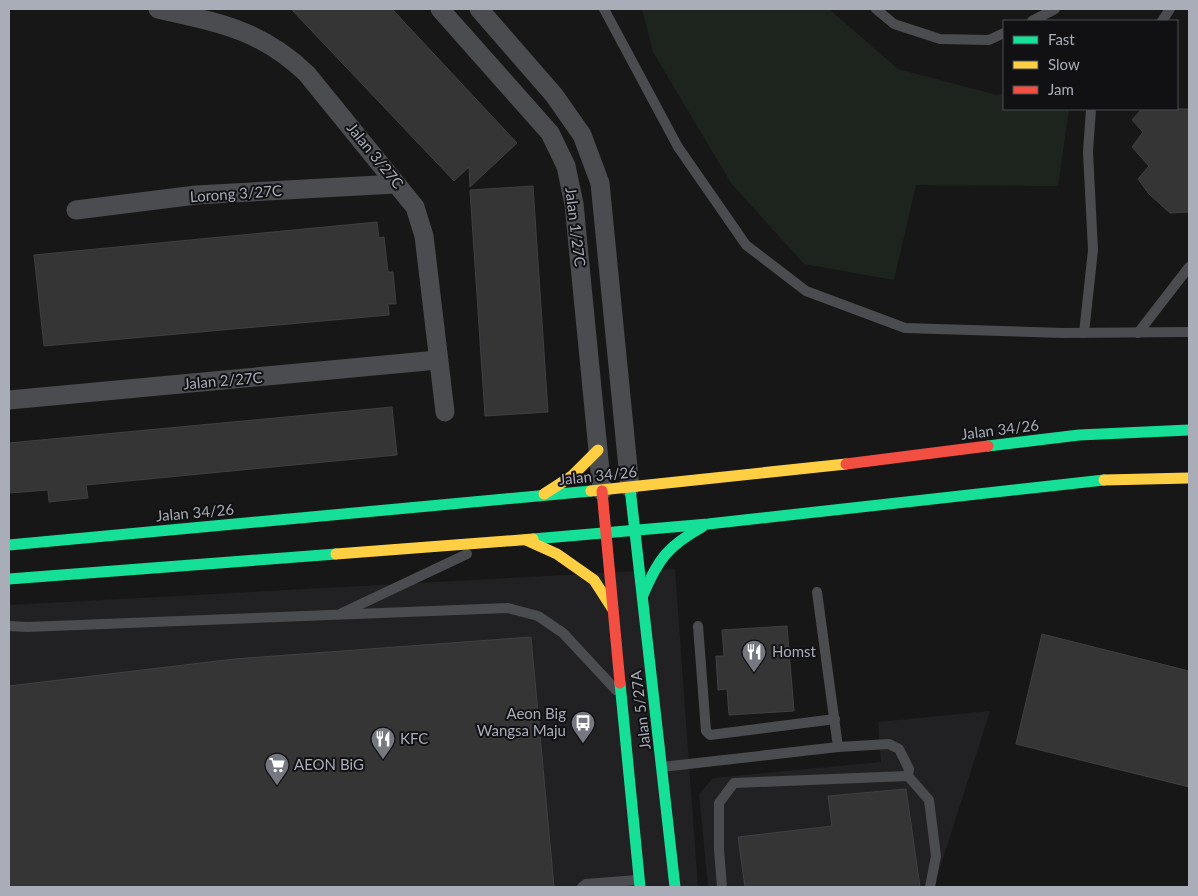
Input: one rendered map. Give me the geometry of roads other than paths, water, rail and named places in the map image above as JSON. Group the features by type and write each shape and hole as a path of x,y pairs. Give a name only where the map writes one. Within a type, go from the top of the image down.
{"main road":[{"name":"Jalan 34/26","path":"9,545 602,491 1079,436 1189,430"},
{"path":"538,497 572,476 598,450"},
{"path":"9,579 488,544 708,524 1106,480 1189,478"},
{"name":"Jalan 5/27A","path":"630,488 675,887"},
{"name":"Jalan 5/27A","path":"602,491 639,883"},
{"path":"642,596 658,560 674,543 708,524"},
{"path":"524,540 557,554 594,580 613,610"}],"street":[{"name":"Jalan 3/27C","path":"158,9 228,25 260,38 286,54 307,74 415,207 424,236 445,412"},
{"name":"Jalan 1/27C","path":"440,9 550,133 566,166 574,204 602,491"},
{"name":"Jalan 1/27C","path":"479,9 554,94 582,135 600,182 630,488"},
{"name":"Lorong 3/27C","path":"76,210 196,195 396,184"},
{"name":"Jalan 2/27C","path":"9,400 438,360"}],"lane":[{"path":"604,9 678,147 746,245 806,291 905,328 1084,333 1189,332"},
{"path":"876,9 894,24 940,39 989,40 1003,33"},
{"path":"1034,20 1055,9"},
{"path":"1163,20 1170,9"},
{"path":"1084,333 1093,250 1088,152 1092,110"},
{"path":"1138,333 1189,267"},
{"path":"338,615 488,544"},
{"path":"817,592 838,747"},
{"path":"9,626 27,627 508,608 538,616 563,633 621,696"},
{"path":"698,626 706,731 710,735 835,719"},
{"path":"662,767 838,747 889,744 899,749 909,769 908,776 929,800 936,856 930,887"},
{"path":"722,887 718,803 734,783 908,776"},
{"path":"582,887 586,884 639,883"}],"place":[{"name":"Homst","path":"754,673"},
{"name":"Aeon Big Wangsa Maju","path":"583,744"},
{"name":"KFC","path":"383,760"},
{"name":"AEON BiG","path":"277,786"}]}
